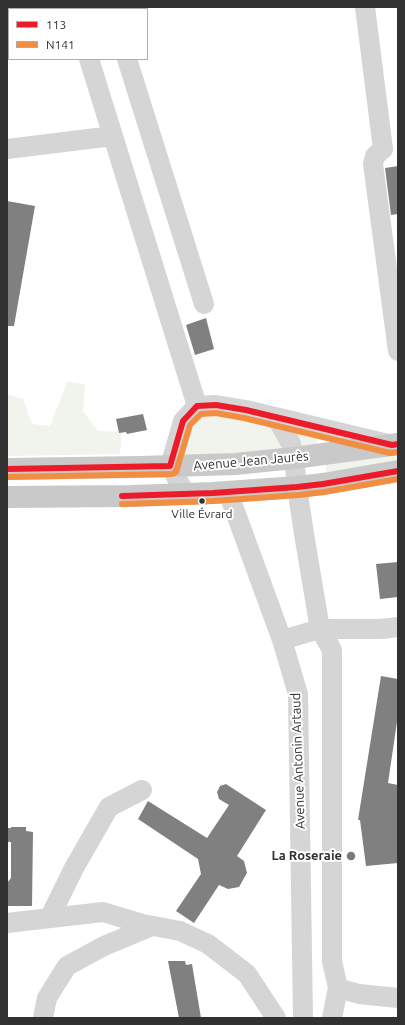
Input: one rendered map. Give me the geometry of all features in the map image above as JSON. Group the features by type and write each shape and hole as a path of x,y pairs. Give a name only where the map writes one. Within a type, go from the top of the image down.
{"main road":[{"name":"Avenue Jean Jaurès","path":"7,470 235,464 294,458 395,444"},
{"path":"7,497 186,495 297,487 398,471"}],"street":[{"path":"365,7 383,149 375,156 373,164 398,351"},
{"path":"89,60 197,406"},
{"path":"127,60 204,304"},
{"path":"7,149 113,136"},
{"path":"186,495 170,466 183,421 197,406 216,405 246,410 395,444"},
{"path":"276,417 291,444 320,629 332,650 332,961 338,988 332,1018"},
{"name":"Avenue Antonin Artaud","path":"228,492 282,640 298,694 303,1018"},
{"path":"282,640 320,629 381,629 398,627"},
{"path":"50,917 74,868 109,807 142,790"},
{"path":"7,923 103,912 143,924 180,931 208,944 247,974 276,1018"},
{"path":"43,1018 47,998 67,966 104,946 152,926"},
{"path":"338,988 359,994 398,998"}],"shaded area":[{"path":"67,382 85,384 83,411 98,431 122,432 120,454 7,456 7,394 23,399 32,424 50,426"},
{"path":"209,412 263,423 274,430 282,447 280,450 244,454 183,455 192,424 202,415"},
{"path":"291,425 317,431 317,446 300,448"},
{"path":"398,453 398,463 326,473 326,464"}],"building":[{"path":"398,166 398,214 391,215 385,168"},
{"path":"7,201 35,206 14,326 7,326"},
{"path":"206,318 214,349 195,355 186,325"},
{"path":"143,414 147,430 127,434 126,432 119,433 116,419"},
{"path":"398,562 398,597 380,599 376,564"},
{"path":"381,676 398,679 398,715 388,783 398,785 398,863 366,866 360,820 358,820"},
{"path":"226,784 266,810 237,856 244,861 247,873 239,887 228,889 219,885 194,923 176,911 201,874 198,859 138,819 148,801 207,838 229,805 219,799 217,792 220,786"},
{"path":"26,827 26,831 33,832 32,906 7,906 7,883 11,878 11,842 7,842 7,828"},
{"path":"168,961 185,961 186,965 192,964 201,1018 179,1018"}],"transit line":[{"name":"113","path":"7,469 170,466 183,421 197,406 216,405 246,410 392,445 398,444"},
{"name":"N141","path":"7,477 172,474 176,472 190,425 201,414 216,413 244,418 390,453 398,452"},
{"name":"113","path":"122,496 213,493 297,487 398,471"},
{"name":"N141","path":"122,504 213,501 298,495 398,479"}],"place":[{"name":"Ville Évrard","path":"202,501"},
{"name":"La Roseraie","path":"351,856"}]}
